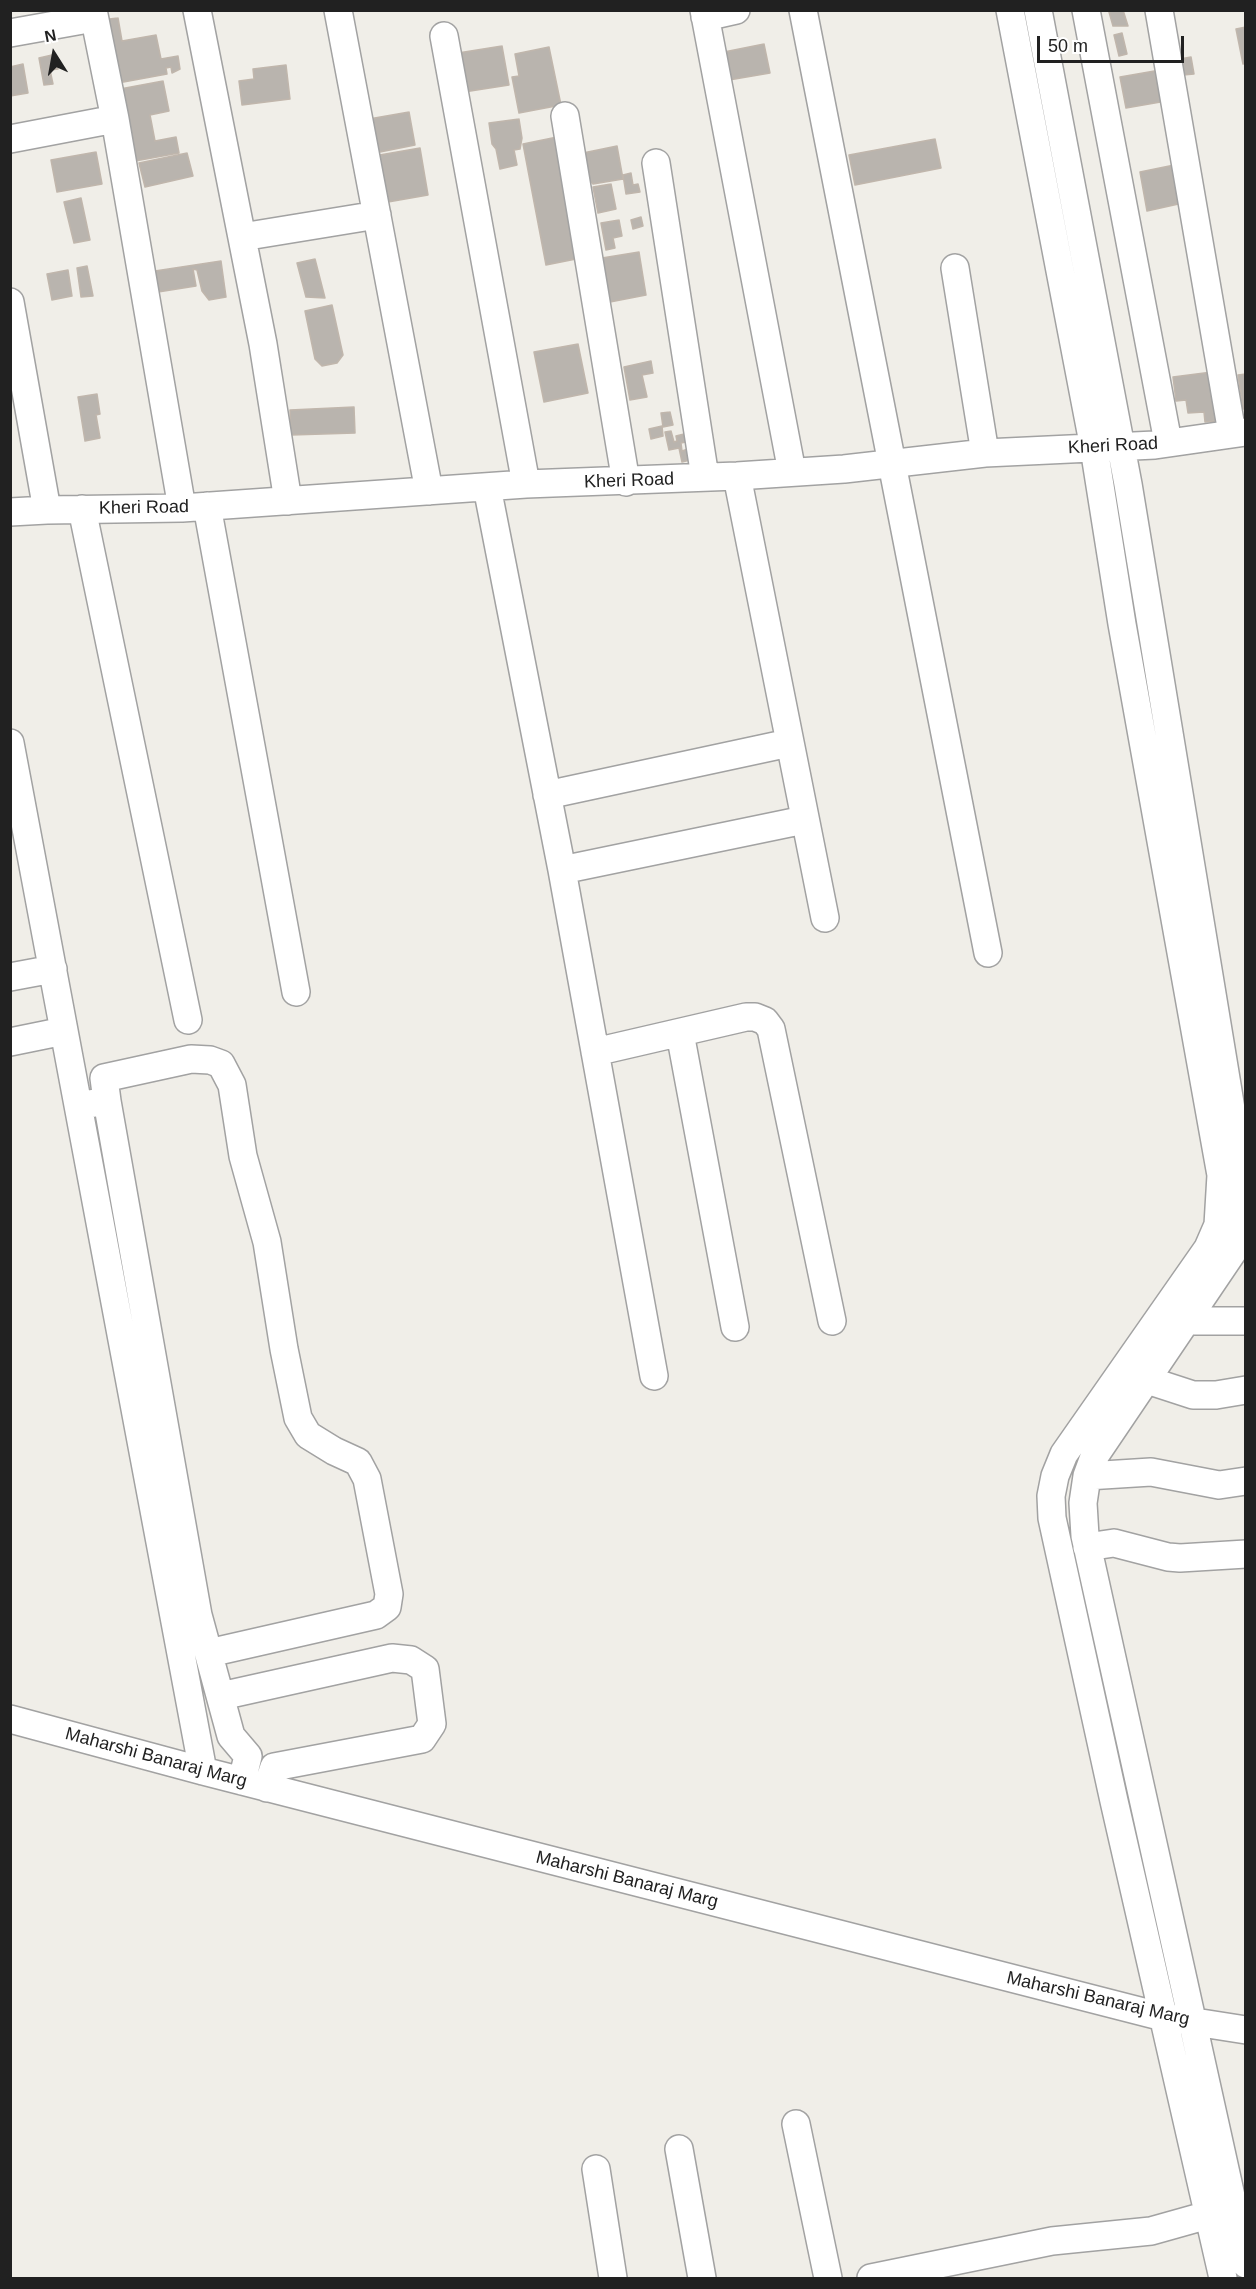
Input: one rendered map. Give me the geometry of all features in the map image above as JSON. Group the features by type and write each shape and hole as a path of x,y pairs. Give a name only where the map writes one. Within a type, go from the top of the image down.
{"street":[{"path":"197,10 263,344 288,501"},
{"path":"338,10 429,492"},
{"path":"736,10 705,14 792,472"},
{"path":"803,10 988,953"},
{"path":"1010,10 1094,448 1122,624 1221,1175 1218,1225 1208,1248 1064,1454 1055,1476 1052,1496 1054,1529 1223,2278"},
{"path":"1038,10 1121,446 1240,1130 1245,1212 1241,1234 1232,1253 1094,1457 1087,1476 1083,1503 1087,1547 1245,2264"},
{"path":"1086,10 1168,442"},
{"path":"1159,10 1239,433"},
{"path":"10,33 93,14 296,992"},
{"path":"444,36 526,484"},
{"path":"565,116 626,482"},
{"path":"10,139 115,119"},
{"path":"656,163 705,477"},
{"path":"242,237 377,214"},
{"path":"955,268 985,453"},
{"path":"10,302 47,510"},
{"name":"Kheri Road","path":"10,512 194,507 526,484 737,476 891,464 985,453 1168,442 1239,433"},
{"path":"737,476 825,918"},
{"path":"487,487 562,870 654,1376"},
{"path":"82,509 188,1020"},
{"path":"10,743 203,1771"},
{"path":"547,795 789,743"},
{"path":"562,870 804,820"},
{"path":"10,977 52,969"},
{"path":"595,1052 755,1017 765,1021 771,1029 832,1321"},
{"path":"10,1042 64,1031"},
{"path":"680,1033 735,1327"},
{"path":"209,1653 376,1615 387,1607 389,1594 367,1479 358,1461 334,1451 308,1435 298,1418 284,1349 267,1242 243,1156 232,1085 221,1064 210,1060 191,1059 104,1078 198,1615 231,1736 248,1755 255,1785"},
{"path":"79,1106 106,1097"},
{"path":"1187,1321 1245,1321"},
{"path":"1147,1380 1194,1395 1216,1395 1245,1390"},
{"path":"1087,1476 1151,1472 1219,1485 1245,1481"},
{"path":"1087,1547 1114,1543 1180,1558 1245,1554"},
{"path":"221,1696 392,1658 411,1660 425,1669 432,1724 422,1739 274,1767 255,1785"},
{"name":"Maharshi Banaraj Marg","path":"10,1719 255,1785 1163,2017 1245,2030"},
{"path":"796,2124 828,2278"},
{"path":"679,2149 702,2278"},
{"path":"596,2169 614,2278"},
{"path":"871,2278 1043,2243 1151,2230 1208,2215"}],"building":[{"path":"1123,10 1128,26 1113,26 1109,12"},
{"path":"118,18 122,41 156,35 161,59 178,56 180,69 172,73 171,67 166,68 167,74 118,83 109,39 113,38 109,19"},
{"path":"1246,27 1246,63 1243,64 1236,29"},
{"path":"1122,33 1127,54 1119,56 1114,35"},
{"path":"764,44 770,73 729,80 724,52"},
{"path":"502,46 509,85 464,92 458,53"},
{"path":"549,47 561,105 519,113 512,77 519,76 515,54"},
{"path":"52,55 54,64 57,62 58,69 50,70 53,84 44,85 39,58"},
{"path":"1191,57 1194,74 1183,75 1180,59"},
{"path":"23,64 28,93 10,96 10,67"},
{"path":"286,65 290,99 242,105 239,81 254,79 253,69"},
{"path":"1166,69 1172,100 1126,108 1120,77"},
{"path":"163,81 169,111 150,115 155,141 176,137 179,153 135,161 120,89"},
{"path":"409,112 415,145 375,153 369,119"},
{"path":"519,119 522,138 520,149 514,150 517,165 500,169 496,149 492,144 489,123"},
{"path":"562,136 586,257 546,265 523,144"},
{"path":"935,139 941,168 855,185 849,155"},
{"path":"617,146 623,179 593,184 588,179 583,153"},
{"path":"420,148 428,195 388,202 380,192 374,156"},
{"path":"96,152 102,184 57,192 51,160"},
{"path":"187,153 193,176 145,187 139,163"},
{"path":"1184,163 1192,201 1147,211 1140,172"},
{"path":"631,173 633,185 638,184 640,192 626,194 623,175"},
{"path":"611,184 616,209 598,213 593,187"},
{"path":"81,198 90,240 74,243 64,202"},
{"path":"641,217 643,226 633,229 631,220"},
{"path":"619,220 622,236 613,238 615,248 606,250 601,223"},
{"path":"639,252 646,295 610,302 602,258"},
{"path":"315,259 325,298 306,297 297,263"},
{"path":"221,261 226,297 209,300 202,291 197,270 193,269 196,286 158,292 155,271"},
{"path":"87,266 93,296 81,297 77,268"},
{"path":"68,270 72,296 52,300 47,274"},
{"path":"332,305 343,355 337,363 322,366 315,359 305,311"},
{"path":"578,344 588,393 544,402 534,352"},
{"path":"651,361 653,373 642,375 647,397 630,400 624,367"},
{"path":"1212,372 1217,421 1205,422 1204,412 1188,413 1186,400 1176,401 1173,377"},
{"path":"1246,374 1246,409 1243,409 1238,375"},
{"path":"97,394 100,414 96,415 100,438 85,441 78,397"},
{"path":"354,407 355,433 291,435 290,410"},
{"path":"670,412 673,425 663,427 661,413"},
{"path":"662,426 663,436 651,439 649,429"},
{"path":"671,431 674,442 677,441 676,436 684,434 686,442 681,443 682,451 688,449 690,460 682,462 679,448 669,450 665,432"}]}
